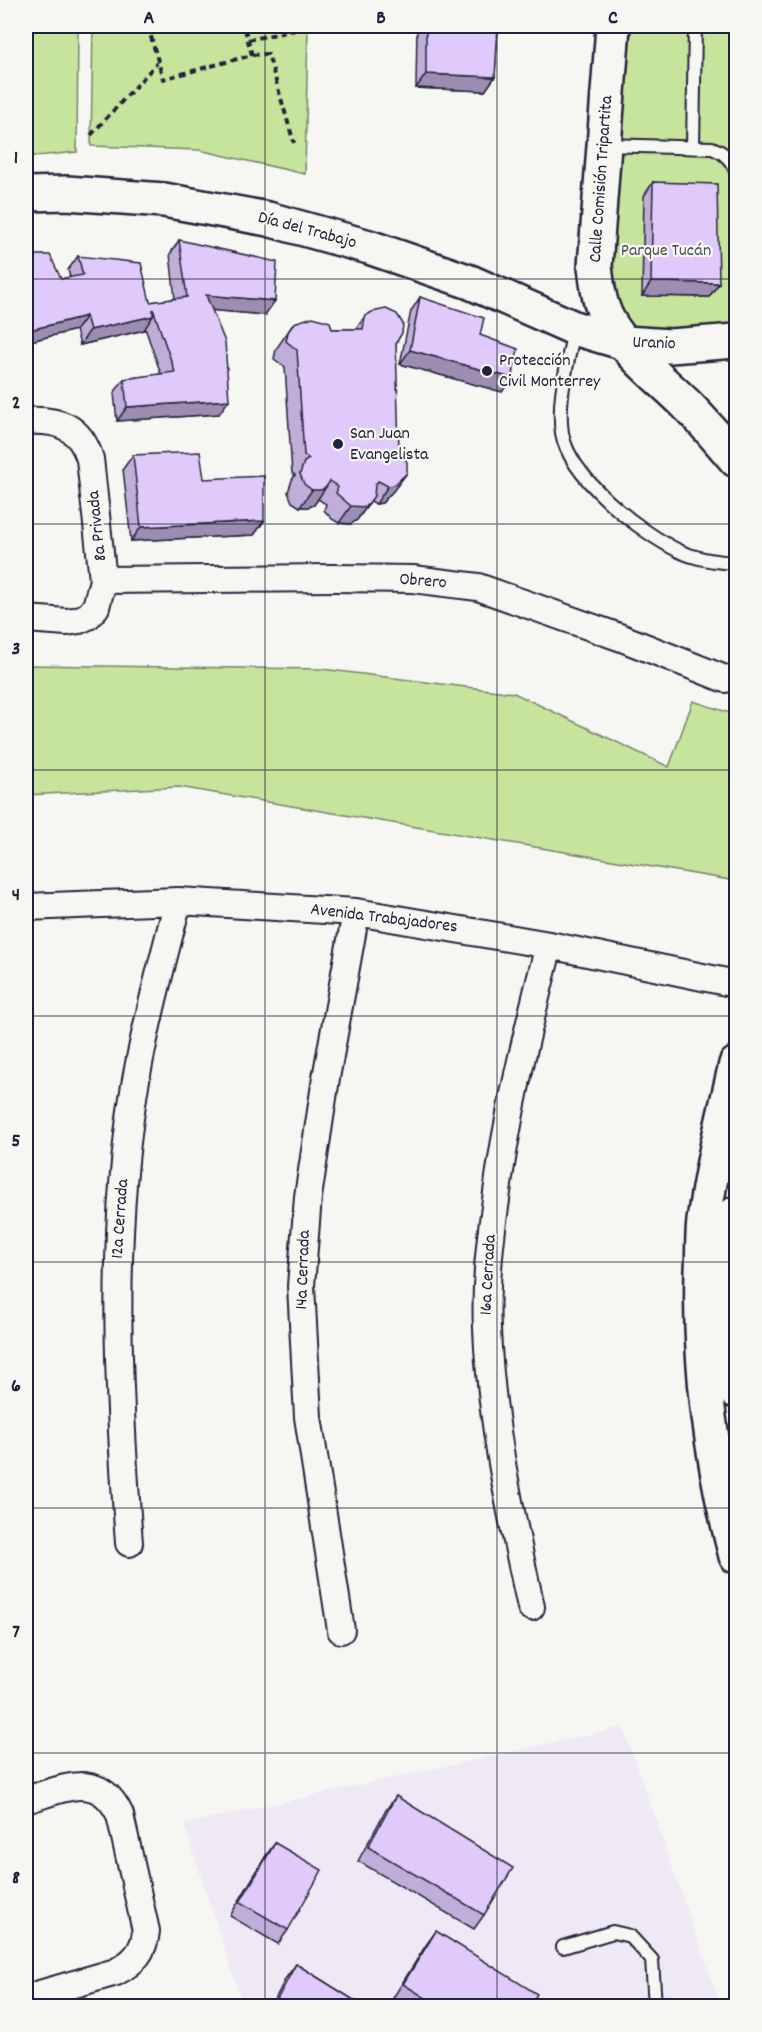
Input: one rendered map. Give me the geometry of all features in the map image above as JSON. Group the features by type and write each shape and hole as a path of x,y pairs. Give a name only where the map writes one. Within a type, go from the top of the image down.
{"street":[{"name":"Calle Comisión Tripartita","path":"613,26 595,266 598,293 608,319 625,343 686,404 736,460"},
{"name":"Día del Trabajo","path":"26,194 68,193 164,200 268,219 369,247 470,282 574,328"},
{"name":"Uranio","path":"574,328 625,343 670,346 736,341"},
{"name":"8a Privada","path":"26,421 50,421 66,426 78,434 86,445 90,459 103,580 96,607 88,616 67,622 26,619"},
{"name":"Obrero","path":"103,580 413,579 478,587 622,638 725,679"},
{"name":"Avenida Trabajadores","path":"26,907 178,901 356,912 549,945 736,984"},
{"name":"12a Cerrada","path":"129,1543 118,1361 118,1266 124,1178 134,1091 148,1019 178,901"},
{"name":"14a Cerrada","path":"341,1630 308,1417 301,1286 310,1186 326,1078 356,912"},
{"name":"16a Cerrada","path":"531,1607 504,1482 491,1394 486,1327 489,1246 502,1149 520,1059 549,945"},
{"path":"736,1065 715,1153 704,1223 701,1305 704,1374 715,1454 736,1556"},
{"path":"736,1213 733,1237 736,1391"},
{"path":"26,1800 77,1785 93,1787 106,1794 115,1804 120,1815 146,1931 145,1943 139,1955 116,1972 26,1998"}],"lane":[{"path":"693,147 695,26"},
{"path":"604,145 712,148 723,152 733,162 736,171"},
{"path":"574,328 562,399 561,419 563,436 575,465 590,484 624,514 661,541 681,552 700,558 736,563"},
{"path":"563,1947 613,1932 630,1936 652,1960 655,2007"}],"path":[{"path":"148,26 163,79 268,54 294,143"},
{"path":"244,26 252,56"},
{"path":"248,40 300,29"},
{"path":"91,135 158,63"}],"shaded area":[{"path":"623,1727 721,2006 243,2006 184,1824"}],"green space":[{"path":"26,26 78,26 77,152 26,157"},
{"path":"93,26 308,26 305,174 199,150 91,146"},
{"name":"Parque Tucán","path":"613,26 736,26 736,341 651,345 617,308 595,266"},
{"path":"26,665 322,669 514,693 669,767 693,701 736,715 736,881 179,787 26,795"}],"building":[{"path":"426,26 498,26 495,77 426,74"},
{"path":"653,182 717,184 719,283 651,282"},
{"path":"179,240 277,262 275,301 206,295 225,342 229,400 127,407 124,379 175,372 153,309 153,316 90,330 86,316 26,331 26,255 50,255 61,279 83,275 78,256 141,263 150,302 187,297"},
{"path":"420,297 484,318 480,335 518,349 512,378 410,350"},
{"name":"San Juan Evangelista","path":"386,309 397,314 403,324 402,333 396,343 399,451 407,462 407,473 394,485 388,486 378,481 375,485 374,496 369,503 364,507 351,506 336,493 338,487 330,481 321,490 312,490 304,484 300,474 304,462 309,459 304,455 297,350 286,341 288,332 294,323 313,317 330,322 332,329 363,329 365,316"},
{"path":"200,452 204,479 264,476 264,521 141,527 133,455"},
{"path":"396,1796 513,1868 484,1915 368,1847"},
{"path":"275,1843 322,1870 288,1930 240,1902"},
{"path":"436,1931 537,1994 529,2007 440,2007 403,1984"},
{"path":"296,1964 365,2007 273,2007"}],"place":[{"name":"Protección Civil Monterrey","path":"487,371"},
{"name":"San Juan Evangelista","path":"338,444"}]}
